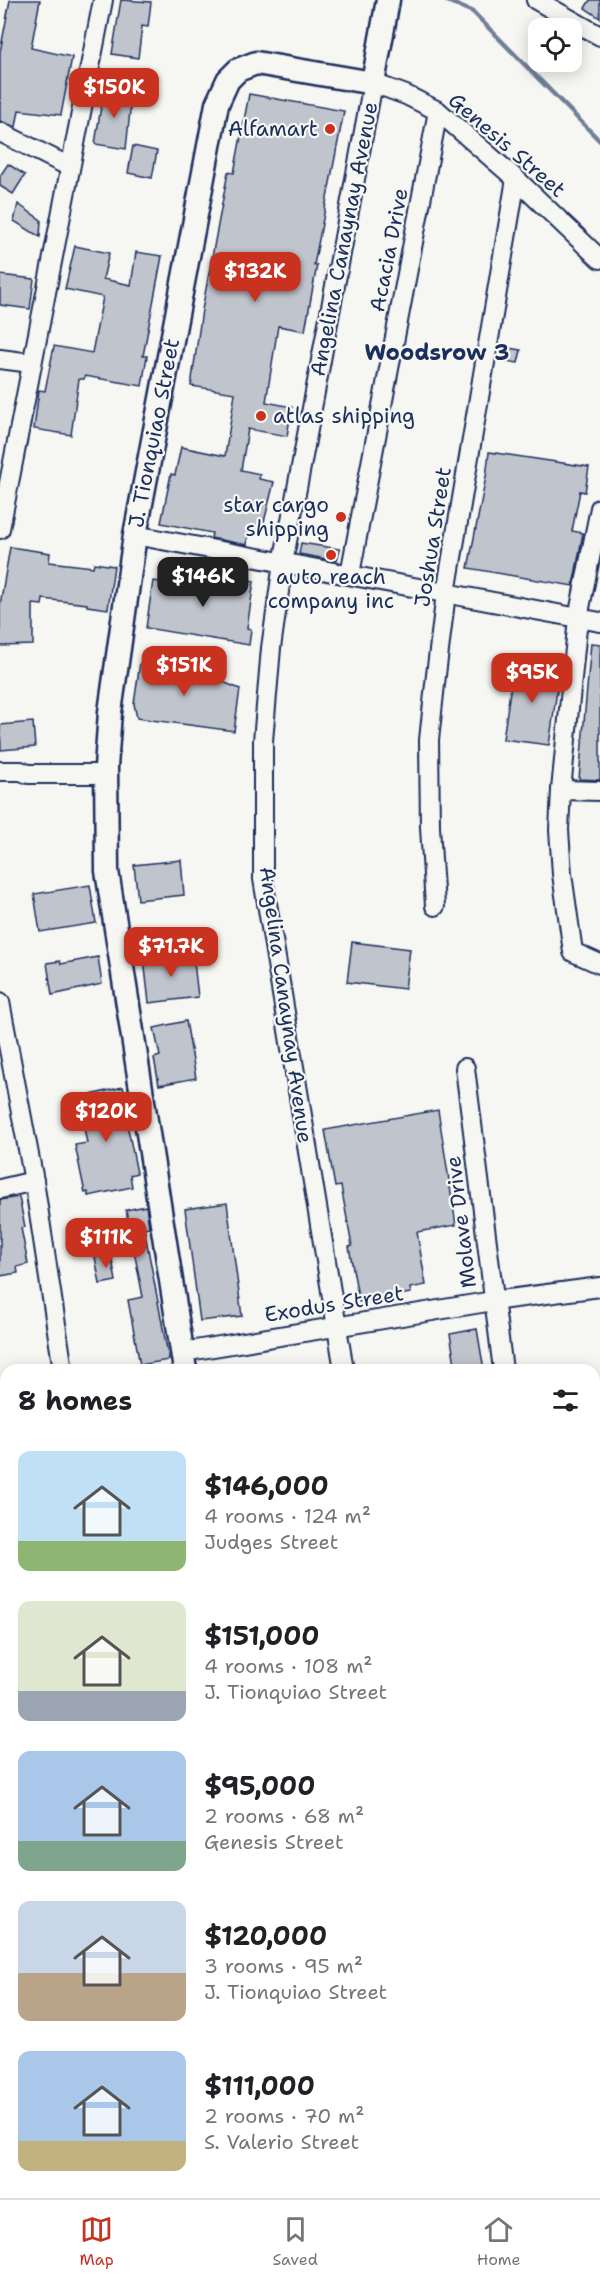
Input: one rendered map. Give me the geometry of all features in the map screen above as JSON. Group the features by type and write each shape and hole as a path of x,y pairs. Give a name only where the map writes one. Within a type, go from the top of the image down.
{"main road":[{"name":"Angelina Canaynay Avenue","path":"373,83 387,4"},
{"name":"J. Tionquiao Street","path":"184,1361 107,872 106,771 110,712 135,535 217,104 228,80 237,70 256,63 373,83"}],"street":[{"path":"0,529 103,0"},
{"path":"536,0 600,36"},
{"name":"Genesis Street","path":"373,83 406,95 438,111 516,179 600,259"},
{"name":"Angelina Canaynay Avenue","path":"343,1364 263,879 263,741 271,648 283,563 373,83"},
{"name":"Acacia Drive","path":"350,574 438,111"},
{"path":"0,132 70,167"},
{"name":"Joshua Street","path":"435,906 430,827 429,740 446,593 516,179"},
{"path":"0,359 31,363"},
{"path":"600,508 578,618 559,830 562,874 573,952 600,964"},
{"path":"135,535 600,622"},
{"path":"0,771 21,771 28,774 106,771"},
{"path":"561,790 600,791"},
{"path":"0,1002 5,1066 34,1181 62,1364"},
{"name":"Molave Drive","path":"465,1068 502,1364"},
{"path":"0,1189 34,1181"},
{"name":"Exodus Street","path":"184,1361 338,1326 493,1301 600,1287"}],"building":[{"path":"10,0 40,0 31,48 72,57 61,115 19,110 16,127 0,121 0,52"},
{"path":"121,0 151,2 148,27 142,26 138,58 112,54"},
{"path":"590,0 600,0 600,18 585,8"},
{"path":"104,88 132,92 126,149 95,144"},
{"path":"249,94 344,111 314,265 317,265 305,331 278,326 266,402 292,407 287,436 248,429 241,470 260,474 259,479 274,482 262,530 248,532 247,545 211,538 212,533 161,523 171,474 175,475 181,447 225,456 235,393 191,386 202,310 228,172 234,173"},
{"path":"133,146 157,151 152,178 128,173"},
{"path":"8,164 25,175 13,194 0,186 0,176"},
{"path":"18,204 41,220 40,237 14,221"},
{"path":"75,246 109,253 103,279 131,285 136,252 162,256 143,356 147,356 142,386 85,376 84,379 79,379 71,435 34,429 39,390 45,391 54,346 92,353 103,297 65,289"},
{"path":"0,275 34,279 30,309 0,305"},
{"path":"503,347 521,350 518,363 500,360"},
{"path":"489,452 589,467 585,492 580,491 572,531 583,533 573,586 468,568"},
{"path":"301,543 340,549 337,561 299,554"},
{"path":"10,547 50,553 49,562 93,567 94,563 114,566 108,609 43,599 42,605 33,604 33,645 0,646 0,605"},
{"path":"186,571 254,581 247,628 251,629 249,645 146,628 153,581 184,585"},
{"path":"591,643 600,644 600,780 579,779"},
{"path":"157,655 240,689 234,731 137,718 134,704 140,663 155,664"},
{"path":"514,664 560,670 549,745 503,739"},
{"path":"33,722 35,747 1,750 0,725"},
{"path":"181,860 184,895 138,900 134,865"},
{"path":"90,885 96,923 40,932 34,894"},
{"path":"352,942 410,949 405,989 347,982"},
{"path":"193,953 198,997 149,1003 144,959"},
{"path":"98,957 102,984 52,995 47,963 60,961 61,964"},
{"path":"186,1021 196,1078 159,1085 154,1058 160,1056 154,1028"},
{"path":"123,1087 129,1113 125,1114 137,1173 130,1175 132,1187 88,1196 88,1192 85,1193 75,1145 87,1143 78,1098"},
{"path":"438,1110 456,1225 417,1232 426,1285 410,1288 411,1293 359,1302 341,1186 335,1187 325,1130"},
{"path":"19,1197 25,1227 21,1228 28,1264 17,1267 18,1273 0,1276 0,1200"},
{"path":"227,1203 242,1316 200,1321 185,1209"},
{"path":"146,1206 149,1227 144,1228 169,1360 140,1364 128,1300 143,1297 126,1210"},
{"path":"111,1254 116,1281 100,1284 95,1257"},
{"path":"477,1329 483,1364 455,1364 450,1334"}],"waterway":[{"path":"445,0 473,12 600,141"}],"place":[{"name":"Alfamart","path":"330,129"},
{"name":"atlas shipping","path":"261,416"},
{"name":"star cargo shipping","path":"341,517"},
{"name":"auto reach company inc","path":"331,555"}],"district":[{"name":"Woodsrow 3","path":"437,352"}]}
